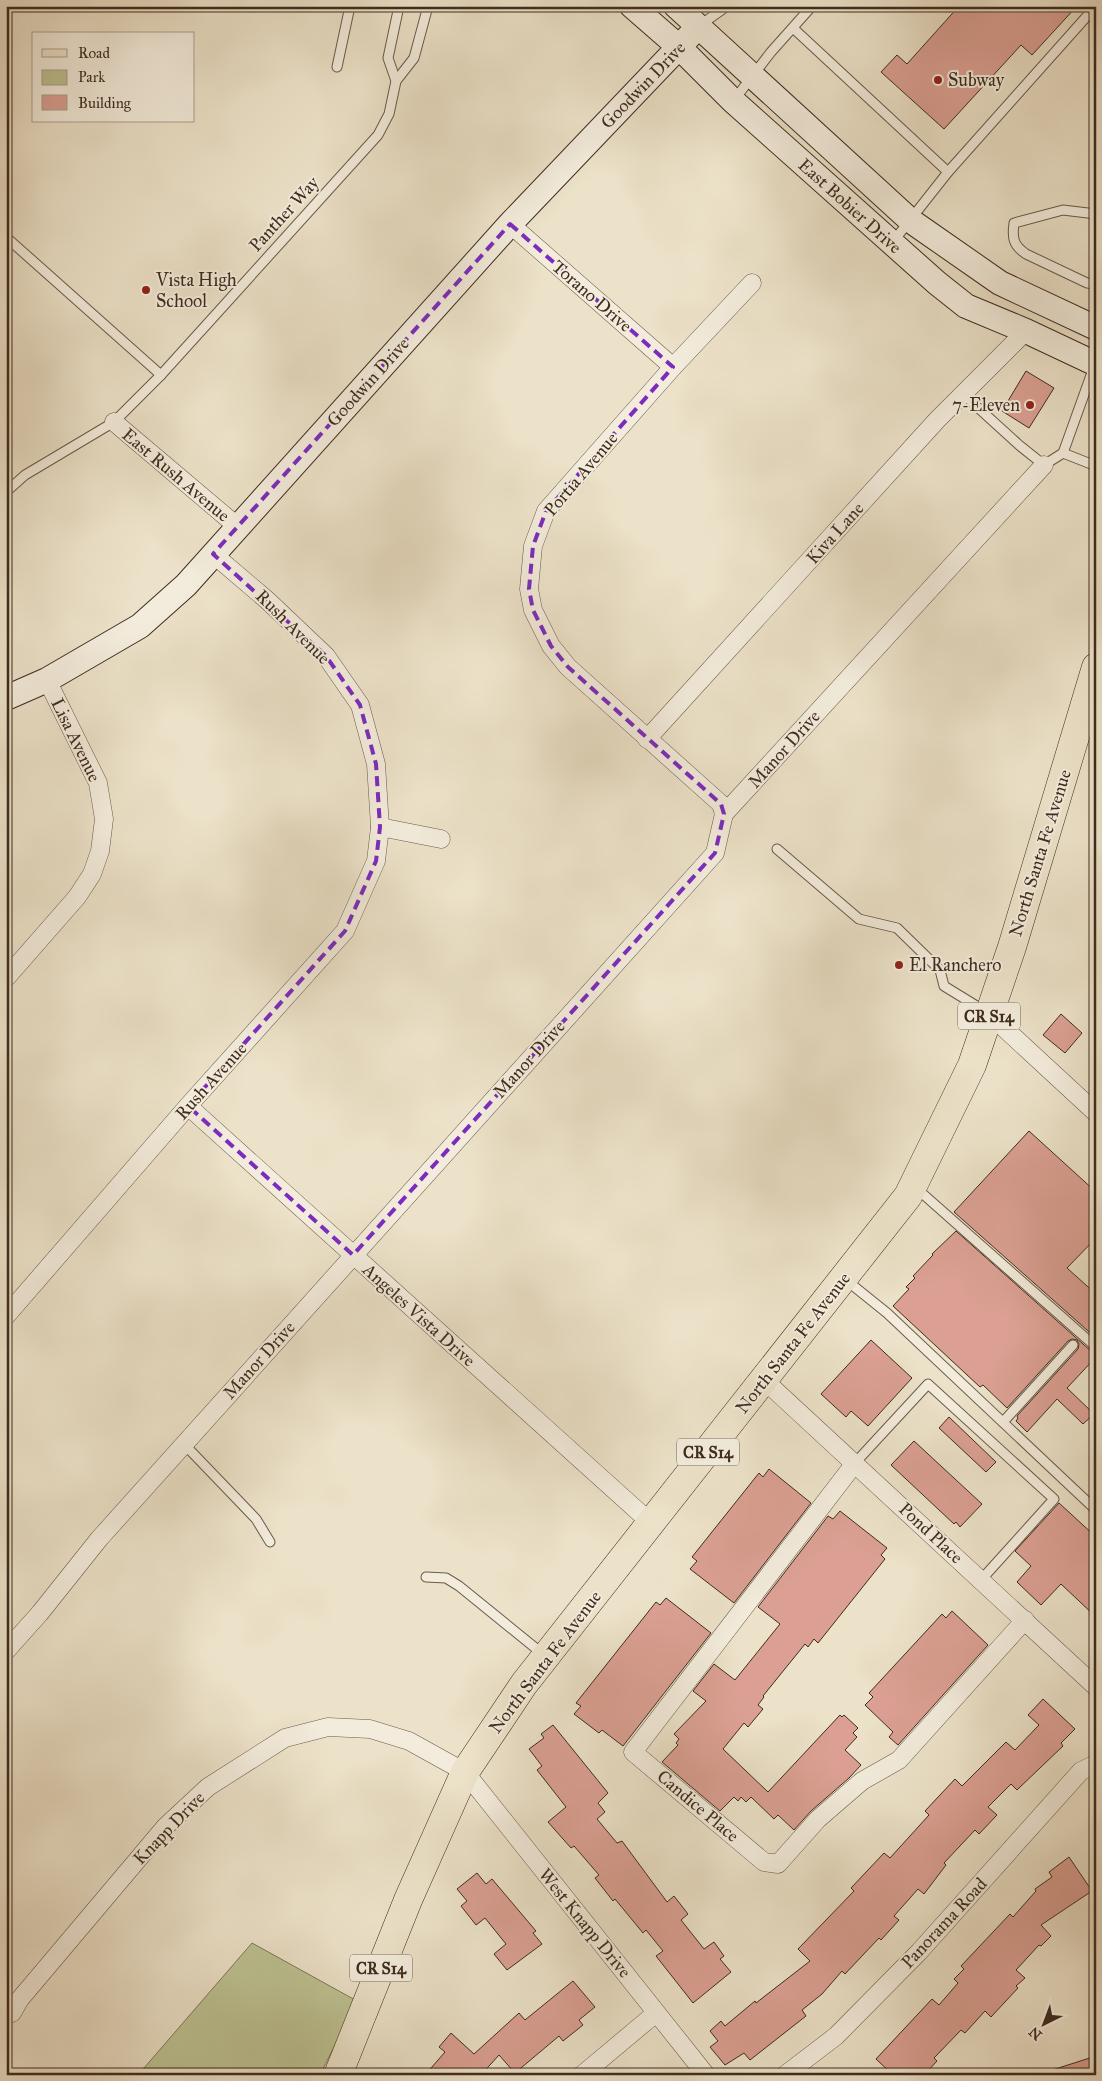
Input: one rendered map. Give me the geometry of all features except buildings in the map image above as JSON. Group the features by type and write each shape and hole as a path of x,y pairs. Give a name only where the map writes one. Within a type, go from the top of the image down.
{"main road":[{"name":"East Bobier Drive","path":"632,6 679,47 733,101 892,243 966,306 1026,331 1095,364"},
{"name":"East Bobier Drive","path":"676,6 911,220 1000,283 1096,328"},
{"name":"Goodwin Drive","path":"6,698 47,680 140,626 186,584 510,224 698,26"},
{"name":"North Santa Fe Avenue","path":"338,2075 408,1900 465,1772 524,1684 908,1196 972,1065 990,1015 1066,771 1091,701 1096,667"}],"street":[{"name":"Torano Drive","path":"510,224 673,367"},
{"name":"Portia Avenue","path":"724,814 721,804 568,667 551,646 533,610 529,589 532,546 546,511 673,367 752,283"},
{"name":"Kiva Lane","path":"647,739 937,420 1026,331"},
{"name":"East Rush Avenue","path":"114,422 238,527"},
{"name":"Manor Drive","path":"6,1651 40,1613 99,1539 715,853 724,814 1044,465"},
{"name":"Rush Avenue","path":"6,1316 188,1106 345,931 376,861 380,827 376,764 360,704 326,656 268,600 213,554"},
{"name":"Lisa Avenue","path":"6,978 77,897 92,874 100,851 104,819 98,783 47,680"},
{"path":"380,827 441,838"},
{"path":"990,1015 1096,1113"},
{"name":"Angeles Vista Drive","path":"188,1106 651,1523"},
{"name":"Pond Place","path":"764,1380 1096,1687"},
{"name":"Candice Place","path":"855,1463 633,1752 764,1862 778,1864 818,1819 862,1781 899,1760 1025,1620"},
{"name":"Knapp Drive","path":"6,2015 12,2013 20,1999 166,1826 208,1787 285,1738 328,1727 370,1729 409,1741 465,1772"},
{"name":"Panorama Road","path":"785,2075 836,2036 919,1952 1082,1771 1096,1764"},
{"name":"West Knapp Drive","path":"465,1772 706,2075"},
{"path":"582,2075 656,2012"}],"lane":[{"path":"336,67 350,6"},
{"path":"396,81 388,58 398,6"},
{"name":"Panther Way","path":"6,492 25,476 114,422 161,375 378,135 389,114 396,81 414,58 428,6"},
{"path":"698,26 727,6"},
{"path":"733,101 752,75 812,6"},
{"path":"892,243 948,172 1096,6"},
{"path":"793,28 948,172"},
{"path":"1096,214 1064,210 1014,223 1012,236 1017,248 1026,254 1087,283 1096,284"},
{"path":"6,237 161,375"},
{"path":"963,394 1044,465 1063,453 1095,364"},
{"path":"1063,453 1096,466"},
{"path":"777,849 859,919 897,928 940,970 944,986 990,1015"},
{"path":"913,1185 1096,1347"},
{"path":"844,1278 887,1313 1096,1510"},
{"path":"1003,1422 1073,1345"},
{"path":"855,1463 928,1384 1054,1499 981,1580"},
{"path":"184,1444 256,1518 270,1542"},
{"path":"426,1577 446,1578 459,1586 546,1657"}],"highlighted area":[{"path":"510,224 673,367 546,511 533,546 529,589 533,610 551,646 568,667 721,804 724,814 715,853 353,1255 188,1106 345,931 376,861 380,827 376,764 360,705 326,656 213,554"}],"green space":[{"path":"252,1943 357,2001 320,2075 138,2075"}],"place":[{"name":"Subway","path":"938,80"},
{"name":"Vista High School","path":"146,290"},
{"name":"7-Eleven","path":"1030,405"},
{"name":"El Ranchero","path":"899,965"}]}
